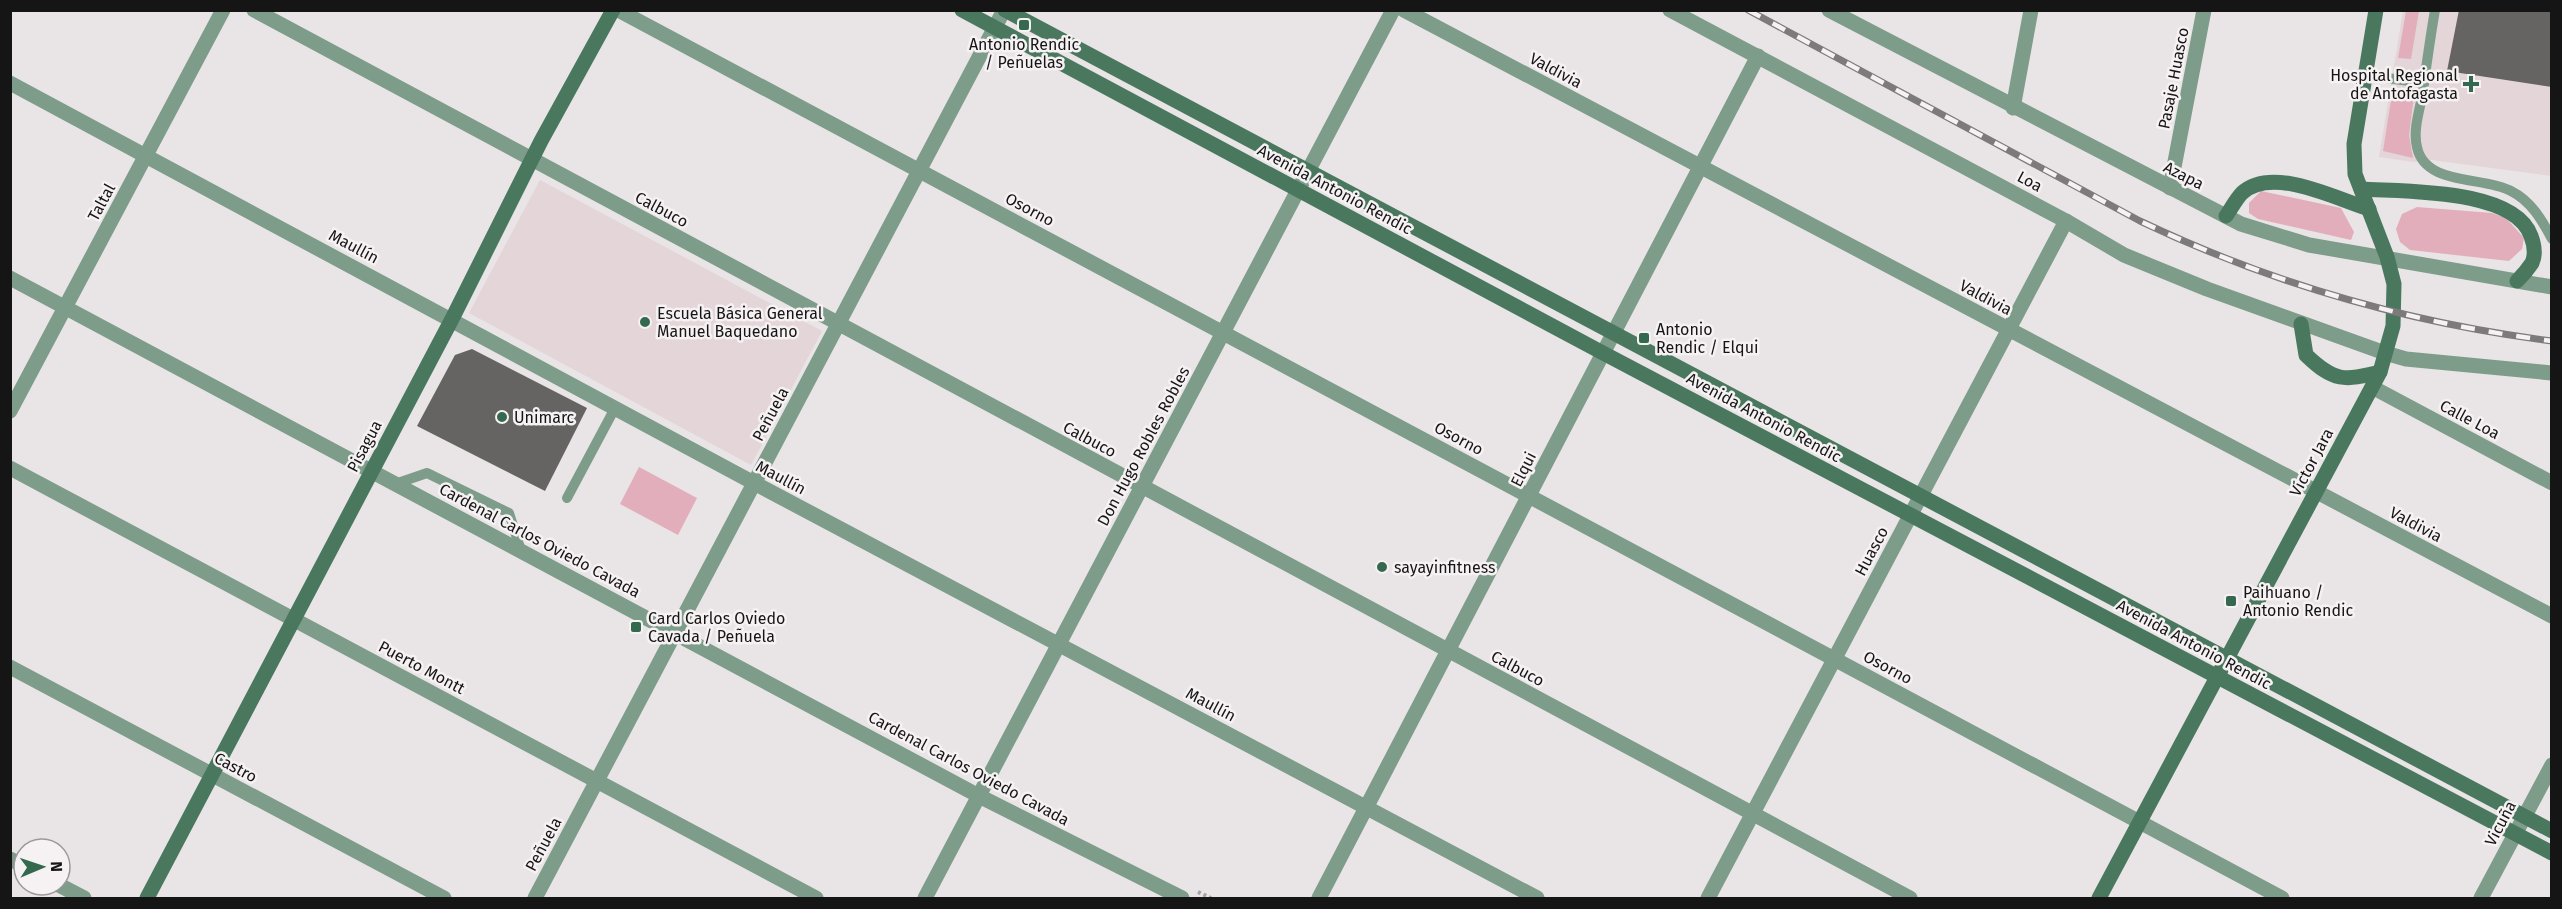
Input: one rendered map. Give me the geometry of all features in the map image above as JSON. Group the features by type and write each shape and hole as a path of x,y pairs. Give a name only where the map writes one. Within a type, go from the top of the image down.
{"main road":[{"name":"Pisagua","path":"147,898 452,319 532,160 613,10"},
{"name":"Avenida Antonio Rendic","path":"962,10 1603,353 2552,853"},
{"name":"Avenida Antonio Rendic","path":"1004,10 2552,831"},
{"name":"Víctor Jara","path":"2099,898 2380,372 2395,313 2394,284 2387,256 2355,174 2354,144 2376,10"},
{"path":"2226,216 2243,192 2262,183 2287,182 2368,209"},
{"path":"2361,189 2464,198 2488,202 2513,213 2528,226 2535,245 2532,262 2517,281"},
{"path":"2301,324 2306,356 2335,379 2354,379 2380,372"}],"street":[{"name":"Taltal","path":"10,411 223,10"},
{"name":"Calbuco","path":"254,10 1910,898"},
{"name":"Osorno","path":"618,10 2282,898"},
{"name":"Peñuela","path":"535,898 1004,10"},
{"name":"Don Hugo Robles Robles","path":"925,898 1393,10"},
{"name":"Valdivia","path":"1404,10 2552,616"},
{"name":"Loa","path":"1670,10 2066,220 2124,255 2301,324 2385,353"},
{"name":"Azapa","path":"1829,10 2013,108 2241,224 2309,245 2387,256 2552,287"},
{"path":"2013,108 2031,10"},
{"name":"Pasaje Huasco","path":"2170,188 2204,10"},
{"name":"Elqui","path":"1319,898 1758,56"},
{"name":"Maullín","path":"10,83 754,483 1537,898"},
{"name":"Huasco","path":"1708,898 2066,220"},
{"name":"Cardenal Carlos Oviedo Cavada","path":"10,278 979,796 1182,898"},
{"path":"2385,353 2406,359 2552,373"},
{"name":"Calle Loa","path":"2372,387 2552,483"},
{"name":"Puerto Montt","path":"10,468 816,898"},
{"name":"Castro","path":"10,667 444,898"},
{"name":"Vicuña","path":"2481,898 2552,765"}],"lane":[{"path":"2435,10 2416,135 2421,158 2432,169 2447,175 2494,184 2511,191 2524,200 2542,219 2552,239"},
{"path":"2366,75 2424,84"},
{"path":"567,498 615,408"},
{"path":"395,484 427,473 509,513 521,551"}],"shaded area":[{"name":"Hospital Regional de Antofagasta","path":"2403,11 2551,11 2551,176 2432,160 2414,162 2379,157"},
{"path":"2406,11 2419,11 2411,59 2398,58"},
{"path":"2392,94 2414,96 2409,135 2413,158 2383,151"},
{"name":"Escuela Básica General Manuel Baquedano","path":"540,180 822,331 751,465 469,313"},
{"path":"2261,191 2341,208 2354,232 2351,240 2258,219 2249,213 2249,203"},
{"path":"2417,207 2492,213 2506,218 2524,238 2522,249 2509,261 2410,250 2400,242 2396,229 2402,214"},
{"path":"639,467 697,498 678,535 620,504"}],"building":[{"path":"2459,10 2552,10 2552,87 2447,71"},
{"name":"Unimarc","path":"472,349 587,408 545,491 417,426 455,355"}],"railway":[{"path":"1748,10 2140,221 2189,243 2341,298 2446,323 2552,341"}],"place":[{"name":"Antonio Rendic / Peñuelas","path":"1024,25"},
{"name":"Hospital Regional de Antofagasta","path":"2471,84"},
{"name":"Escuela Básica General Manuel Baquedano","path":"645,322"},
{"name":"Antonio Rendic / Elqui","path":"1644,338"},
{"name":"Unimarc","path":"502,417"},
{"name":"sayayinfitness","path":"1382,567"},
{"name":"Paihuano / Antonio Rendic","path":"2231,601"},
{"name":"Card Carlos Oviedo Cavada / Peñuela","path":"636,627"}]}
